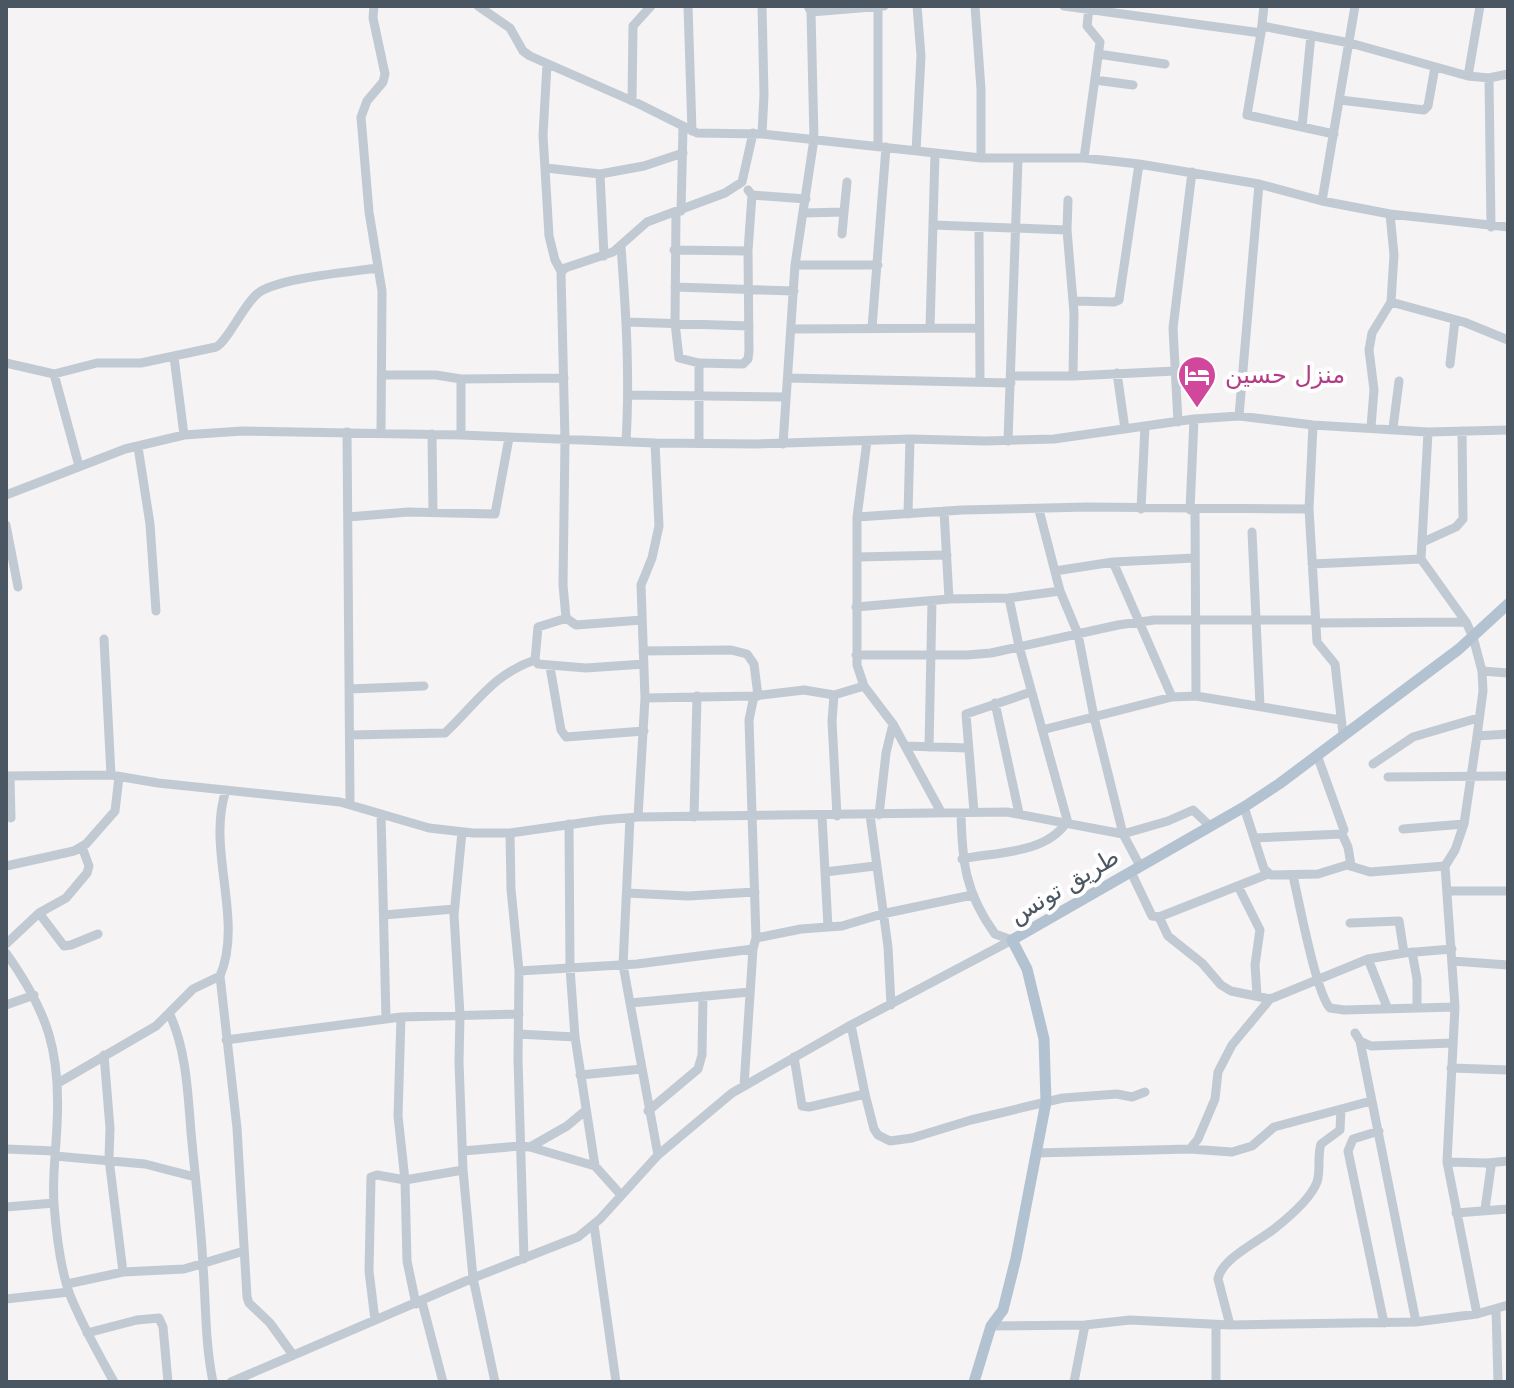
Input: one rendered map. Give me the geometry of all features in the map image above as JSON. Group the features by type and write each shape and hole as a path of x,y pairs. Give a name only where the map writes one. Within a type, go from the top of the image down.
{"main road":[{"name":"طريق تونس","path":"974,1382 991,1326 1003,1310 1046,1102 1044,1039 1027,969 1012,940 1244,807 1473,637 1508,604"}],"street":[{"path":"374,6 373,18 385,74 383,82 363,110 361,132 382,291 381,433"},
{"path":"478,6 510,28 523,51 688,130 718,135 757,134 814,139 981,158 1084,158 1139,164 1259,184 1322,201 1390,214 1508,227"},
{"path":"632,101 633,26 651,6"},
{"path":"688,6 688,130 674,250 679,358 699,363 743,364 748,359 748,251 752,195 742,182"},
{"path":"561,271 621,247 647,222 657,217 725,193 742,182 757,134 764,95 762,6"},
{"path":"872,328 878,265 882,146 878,6"},
{"path":"783,444 795,265 814,139 810,9 884,6"},
{"path":"916,151 921,56 917,6"},
{"path":"975,6 981,89 981,158"},
{"path":"1064,6 1311,35 1468,76 1489,78 1508,74"},
{"path":"1264,6 1247,115 1334,134"},
{"path":"1322,201 1355,6"},
{"path":"1468,76 1480,6"},
{"path":"1084,158 1099,40 1087,26 1089,8"},
{"path":"1302,127 1311,35"},
{"path":"1098,54 1165,64"},
{"path":"547,64 543,122 549,236 561,271 565,440 563,585 567,618 576,625 642,620"},
{"path":"1340,100 1424,110 1428,106 1435,67"},
{"path":"1489,78 1491,227"},
{"path":"1095,80 1133,85"},
{"path":"546,168 600,174 644,166 683,153"},
{"path":"930,328 935,154"},
{"path":"1008,441 1018,160"},
{"path":"1073,301 1119,300 1139,164"},
{"path":"1178,422 1173,319 1192,172"},
{"path":"600,174 604,256"},
{"path":"842,234 847,182"},
{"path":"1239,416 1259,184"},
{"path":"752,195 806,199"},
{"path":"1068,200 1073,376"},
{"path":"803,213 844,212"},
{"path":"1371,427 1374,390 1369,350 1372,333 1391,302 1394,255 1390,214"},
{"path":"933,225 1067,230"},
{"path":"979,228 980,381"},
{"path":"621,247 629,395 626,441"},
{"path":"674,250 748,251"},
{"path":"795,265 878,265"},
{"path":"6,363 54,374 109,361 132,364 174,357 220,345 248,303 265,288 377,268"},
{"path":"675,287 794,291"},
{"path":"1391,302 1455,320 1508,340"},
{"path":"1450,364 1455,320"},
{"path":"627,322 749,326"},
{"path":"791,329 979,328"},
{"path":"174,357 184,435"},
{"path":"699,363 699,443"},
{"path":"788,378 980,381 1175,371"},
{"path":"1117,373 1125,429"},
{"path":"54,374 79,466"},
{"path":"382,375 436,375 461,379 564,378"},
{"path":"461,379 461,435"},
{"path":"1393,428 1399,381"},
{"path":"629,395 786,397"},
{"path":"6,495 125,449 184,435 242,431 432,434 655,443 783,444 910,439 1008,441 1054,439 1194,419 1239,416 1313,425 1428,432 1508,430"},
{"path":"1194,419 1196,696"},
{"path":"1313,425 1309,509 1316,622 1319,647 1335,664 1343,734"},
{"path":"1141,509 1145,426"},
{"path":"1423,542 1456,527 1463,519 1462,431"},
{"path":"347,432 350,803"},
{"path":"1428,432 1421,559 1466,622 1482,671 1483,691 1464,824 1455,850 1445,866 1455,1007 1447,1162 1477,1314"},
{"path":"432,434 433,512"},
{"path":"348,517 433,512 495,514 509,438"},
{"path":"908,514 910,439"},
{"path":"867,441 857,517 856,655 864,686 893,724 941,812"},
{"path":"655,443 659,526 652,558 641,585 644,731 627,893 623,965 658,1155"},
{"path":"138,447 150,524 156,611"},
{"path":"857,517 944,511 1309,509"},
{"path":"1039,510 1060,591 1078,634 1094,717 1123,834 1152,916 1159,917 1268,874 1318,874 1351,865 1370,872 1445,866"},
{"path":"944,511 949,599"},
{"path":"6,525 18,587"},
{"path":"1252,532 1260,706"},
{"path":"857,557 947,555"},
{"path":"1055,571 1113,562 1195,558"},
{"path":"1312,564 1421,559"},
{"path":"1113,562 1137,623 1172,697"},
{"path":"856,607 949,599 1009,598 1060,591"},
{"path":"1009,598 1067,823"},
{"path":"929,747 932,601"},
{"path":"535,660 538,627 567,618"},
{"path":"856,655 979,654 1137,623 1466,622"},
{"path":"6,866 82,847 115,811 104,639"},
{"path":"643,651 731,650 747,654 754,664 756,696 749,720 756,938 744,1086"},
{"path":"535,660 540,665 550,667 644,664"},
{"path":"350,735 445,733 489,686 513,667 535,660"},
{"path":"550,667 561,730 566,737 644,731"},
{"path":"1482,671 1508,673"},
{"path":"349,689 424,686"},
{"path":"645,698 756,696 804,690 834,695 864,686"},
{"path":"974,812 966,714 1031,692"},
{"path":"834,695 832,721 837,816"},
{"path":"694,817 697,696"},
{"path":"1042,730 1172,697 1196,696 1340,720"},
{"path":"995,703 1019,813"},
{"path":"1373,764 1413,737 1478,718"},
{"path":"891,1005 888,947 875,866 875,815 893,724"},
{"path":"1477,736 1508,734"},
{"path":"905,746 968,748"},
{"path":"1317,755 1344,830 1342,834 1351,865"},
{"path":"11,818 8,776 115,776 350,803 429,828 462,832 510,833 634,818 974,812 1019,813 1123,834 1193,810 1211,827"},
{"path":"1388,777 1508,776"},
{"path":"226,790 220,821 227,911 227,959 220,976 237,1128 246,1288 249,1303 270,1323 293,1355"},
{"path":"1244,807 1268,874"},
{"path":"961,813 962,859 972,895 995,934 1012,940"},
{"path":"381,814 386,1019"},
{"path":"822,816 828,927"},
{"path":"962,859 1044,843 1067,823"},
{"path":"569,824 570,968 585,1111 595,1166 621,1195"},
{"path":"1403,829 1464,824"},
{"path":"462,832 454,909 463,1170 473,1278 495,1382"},
{"path":"510,833 525,1146 524,1259"},
{"path":"1254,838 1342,834"},
{"path":"6,944 39,913 66,898 87,873 89,866 82,847"},
{"path":"825,872 875,866"},
{"path":"1293,876 1324,1000 1330,1008 1455,1007"},
{"path":"1238,886 1260,930 1255,965 1257,995"},
{"path":"1448,891 1508,891"},
{"path":"627,893 688,896 755,892"},
{"path":"756,938 801,929 842,926 972,895"},
{"path":"384,915 454,909"},
{"path":"39,913 64,946 98,934"},
{"path":"1159,917 1168,936 1202,963 1221,985 1231,991 1270,999"},
{"path":"1350,923 1399,921 1417,979 1417,1008"},
{"path":"231,1382 473,1278 568,1243 594,1225 658,1155 744,1086 1012,940"},
{"path":"519,971 623,965 753,949"},
{"path":"1190,1149 1198,1139 1215,1099 1218,1072 1232,1045 1270,999 1368,959 1452,949"},
{"path":"6,953 42,1010 55,1055 58,1083 54,1203 68,1288 87,1333 114,1382"},
{"path":"1368,959 1387,1007"},
{"path":"1452,961 1508,965"},
{"path":"58,1083 156,1026 193,989 220,976"},
{"path":"630,1003 750,992"},
{"path":"6,1005 34,995"},
{"path":"648,1111 698,1069 702,1055 703,996"},
{"path":"169,1013 180,1049 189,1105 203,1263 205,1332 213,1382"},
{"path":"226,1040 401,1017 519,1014"},
{"path":"401,1017 398,1100 405,1180 407,1261 443,1382"},
{"path":"851,1025 874,1129 890,1141 1082,1095 1132,1097 1145,1092"},
{"path":"518,1034 575,1037"},
{"path":"1416,1322 1379,1131 1357,1037 1371,1046 1453,1043"},
{"path":"104,1055 110,1128 109,1159 123,1272"},
{"path":"794,1057 800,1102 805,1107 865,1094"},
{"path":"1451,1068 1508,1070"},
{"path":"580,1075 642,1069"},
{"path":"1036,1153 1190,1149 1232,1152 1252,1146 1274,1127 1371,1101"},
{"path":"1230,1325 1218,1279 1219,1272 1275,1228 1312,1190 1318,1180 1321,1144 1340,1130 1341,1109"},
{"path":"525,1146 567,1126 585,1111"},
{"path":"1379,1131 1353,1139 1348,1151 1384,1323"},
{"path":"463,1151 525,1146 595,1166"},
{"path":"6,1149 145,1164 195,1177"},
{"path":"1447,1162 1508,1161"},
{"path":"1485,1209 1491,1167 1487,1163"},
{"path":"375,1320 369,1271 371,1179 377,1175 405,1180 463,1170"},
{"path":"6,1207 54,1203"},
{"path":"1456,1213 1508,1209"},
{"path":"594,1225 616,1382"},
{"path":"6,1299 68,1288 123,1272 184,1269 244,1251"},
{"path":"991,1326 1085,1325 1130,1320 1216,1325 1416,1322 1477,1314 1508,1305"},
{"path":"1496,1309 1498,1382"},
{"path":"87,1333 137,1320 159,1318 163,1327 168,1382"},
{"path":"1074,1382 1085,1325"},
{"path":"1216,1325 1216,1382"}],"place":[{"name":"منزل حسين","path":"1197,409"}]}
